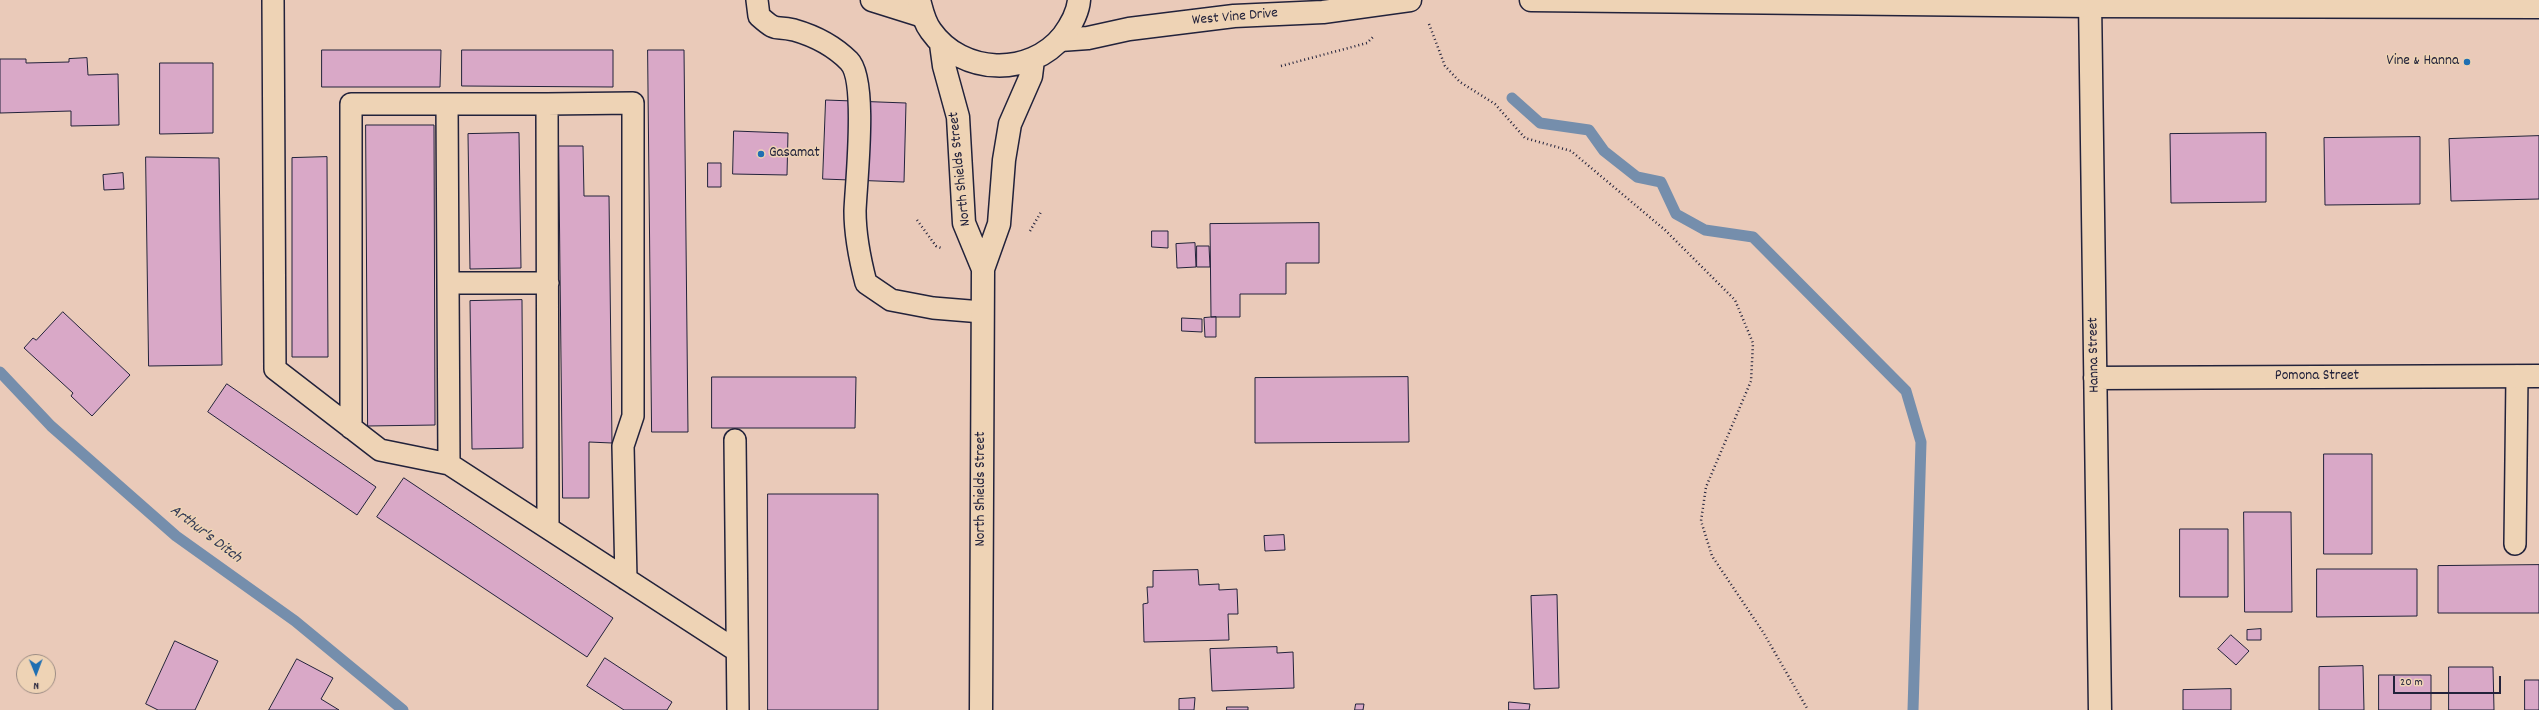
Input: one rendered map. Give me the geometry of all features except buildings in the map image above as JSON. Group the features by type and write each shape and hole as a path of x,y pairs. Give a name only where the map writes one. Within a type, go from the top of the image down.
{"street":[{"path":"872,0 921,8 930,31 941,44 962,57 992,66 1013,65 1033,60 1060,40 1070,26 1079,0"},
{"name":"West Vine Drive","path":"1060,40 1088,38 1129,29 1234,16 1323,12 1410,0"},
{"path":"1531,0 2539,7"},
{"name":"Hanna Street","path":"2090,3 2100,710"},
{"name":"North Shields Street","path":"941,44 944,66 958,117 964,223 982,269 981,710"},
{"name":"North Shields Street","path":"982,269 1000,224 1004,160 1010,124 1031,76 1033,60"},
{"name":"Pomona Street","path":"2095,378 2539,376"}],"lane":[{"path":"273,0 275,369 380,450 449,464 737,651"},
{"path":"757,0 759,16 772,29 792,30 826,42 850,62 860,88 855,211 859,256 866,283 891,300 933,308 982,312"},
{"path":"351,428 351,104 633,103 633,416 623,446 626,578"},
{"path":"447,104 449,464"},
{"path":"547,104 548,528"},
{"path":"448,283 548,283"},
{"path":"2515,544 2517,376"},
{"path":"734,440 738,710"}],"path":[{"path":"1428,22 1445,66 1460,82 1495,104 1524,138 1571,152 1665,230 1735,300 1753,342 1751,381 1706,487 1701,522 1712,556 1763,632 1808,710"}],"waterway":[{"path":"1512,98 1540,123 1589,130 1604,151 1637,177 1661,182 1676,214 1705,230 1753,237 1906,391 1921,442 1913,710"},
{"name":"Arthur's Ditch","path":"0,372 51,426 176,536 295,621 403,710"}],"place":[{"name":"Vine & Hanna","path":"2467,62"},
{"name":"Gasamat","path":"761,154"}]}
